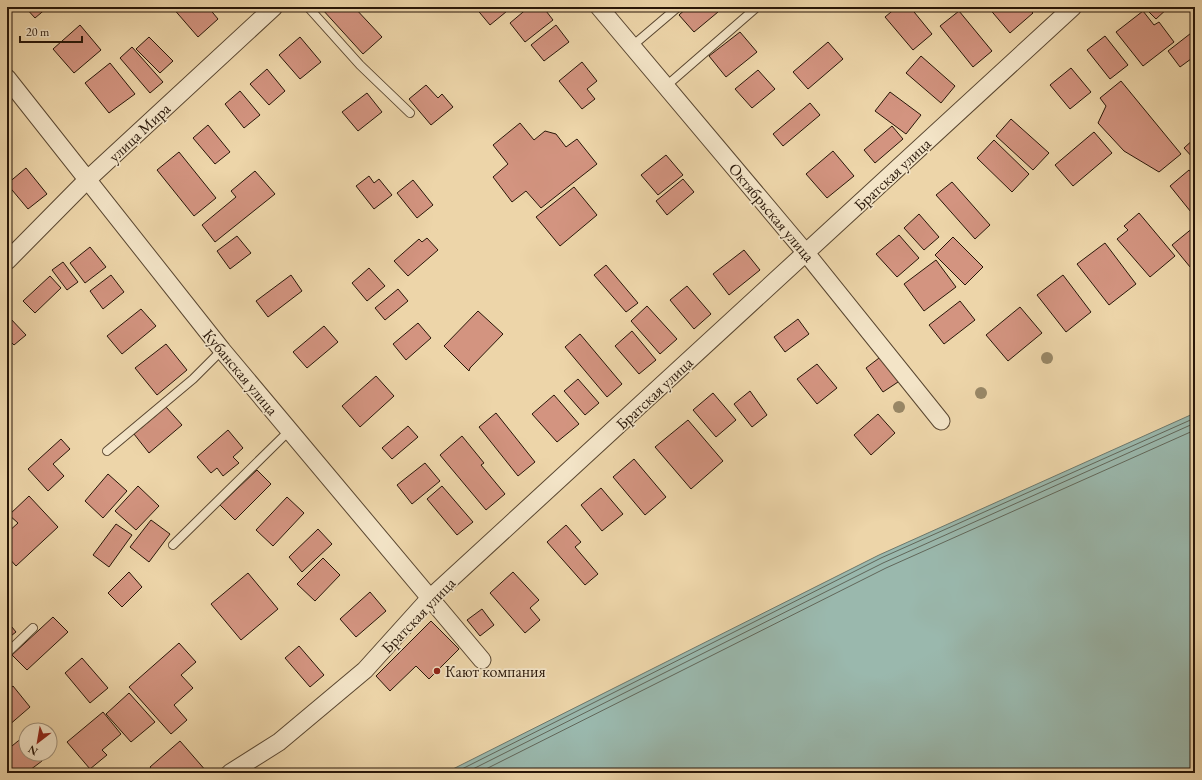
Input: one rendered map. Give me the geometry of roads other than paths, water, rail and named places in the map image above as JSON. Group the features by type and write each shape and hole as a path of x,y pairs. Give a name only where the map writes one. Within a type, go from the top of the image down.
{"street":[{"name":"улица Мира","path":"7,261 88,179 274,7"},
{"name":"Октябрьская улица","path":"599,7 631,47 806,253 941,421"},
{"name":"Братская улица","path":"230,773 279,742 365,670 429,599 1073,7"},
{"name":"Кубанская улица","path":"7,78 222,350 429,599 482,660"}],"lane":[{"path":"308,7 360,65 410,113"},
{"path":"631,47 678,7"},
{"path":"665,87 757,7"},
{"path":"107,451 193,379 222,350"},
{"path":"173,545 290,430"},
{"path":"7,653 33,628"}],"water":[{"path":"1195,413 1195,773 445,773 879,555"}],"place":[{"name":"Кают компания","path":"437,671"}]}
